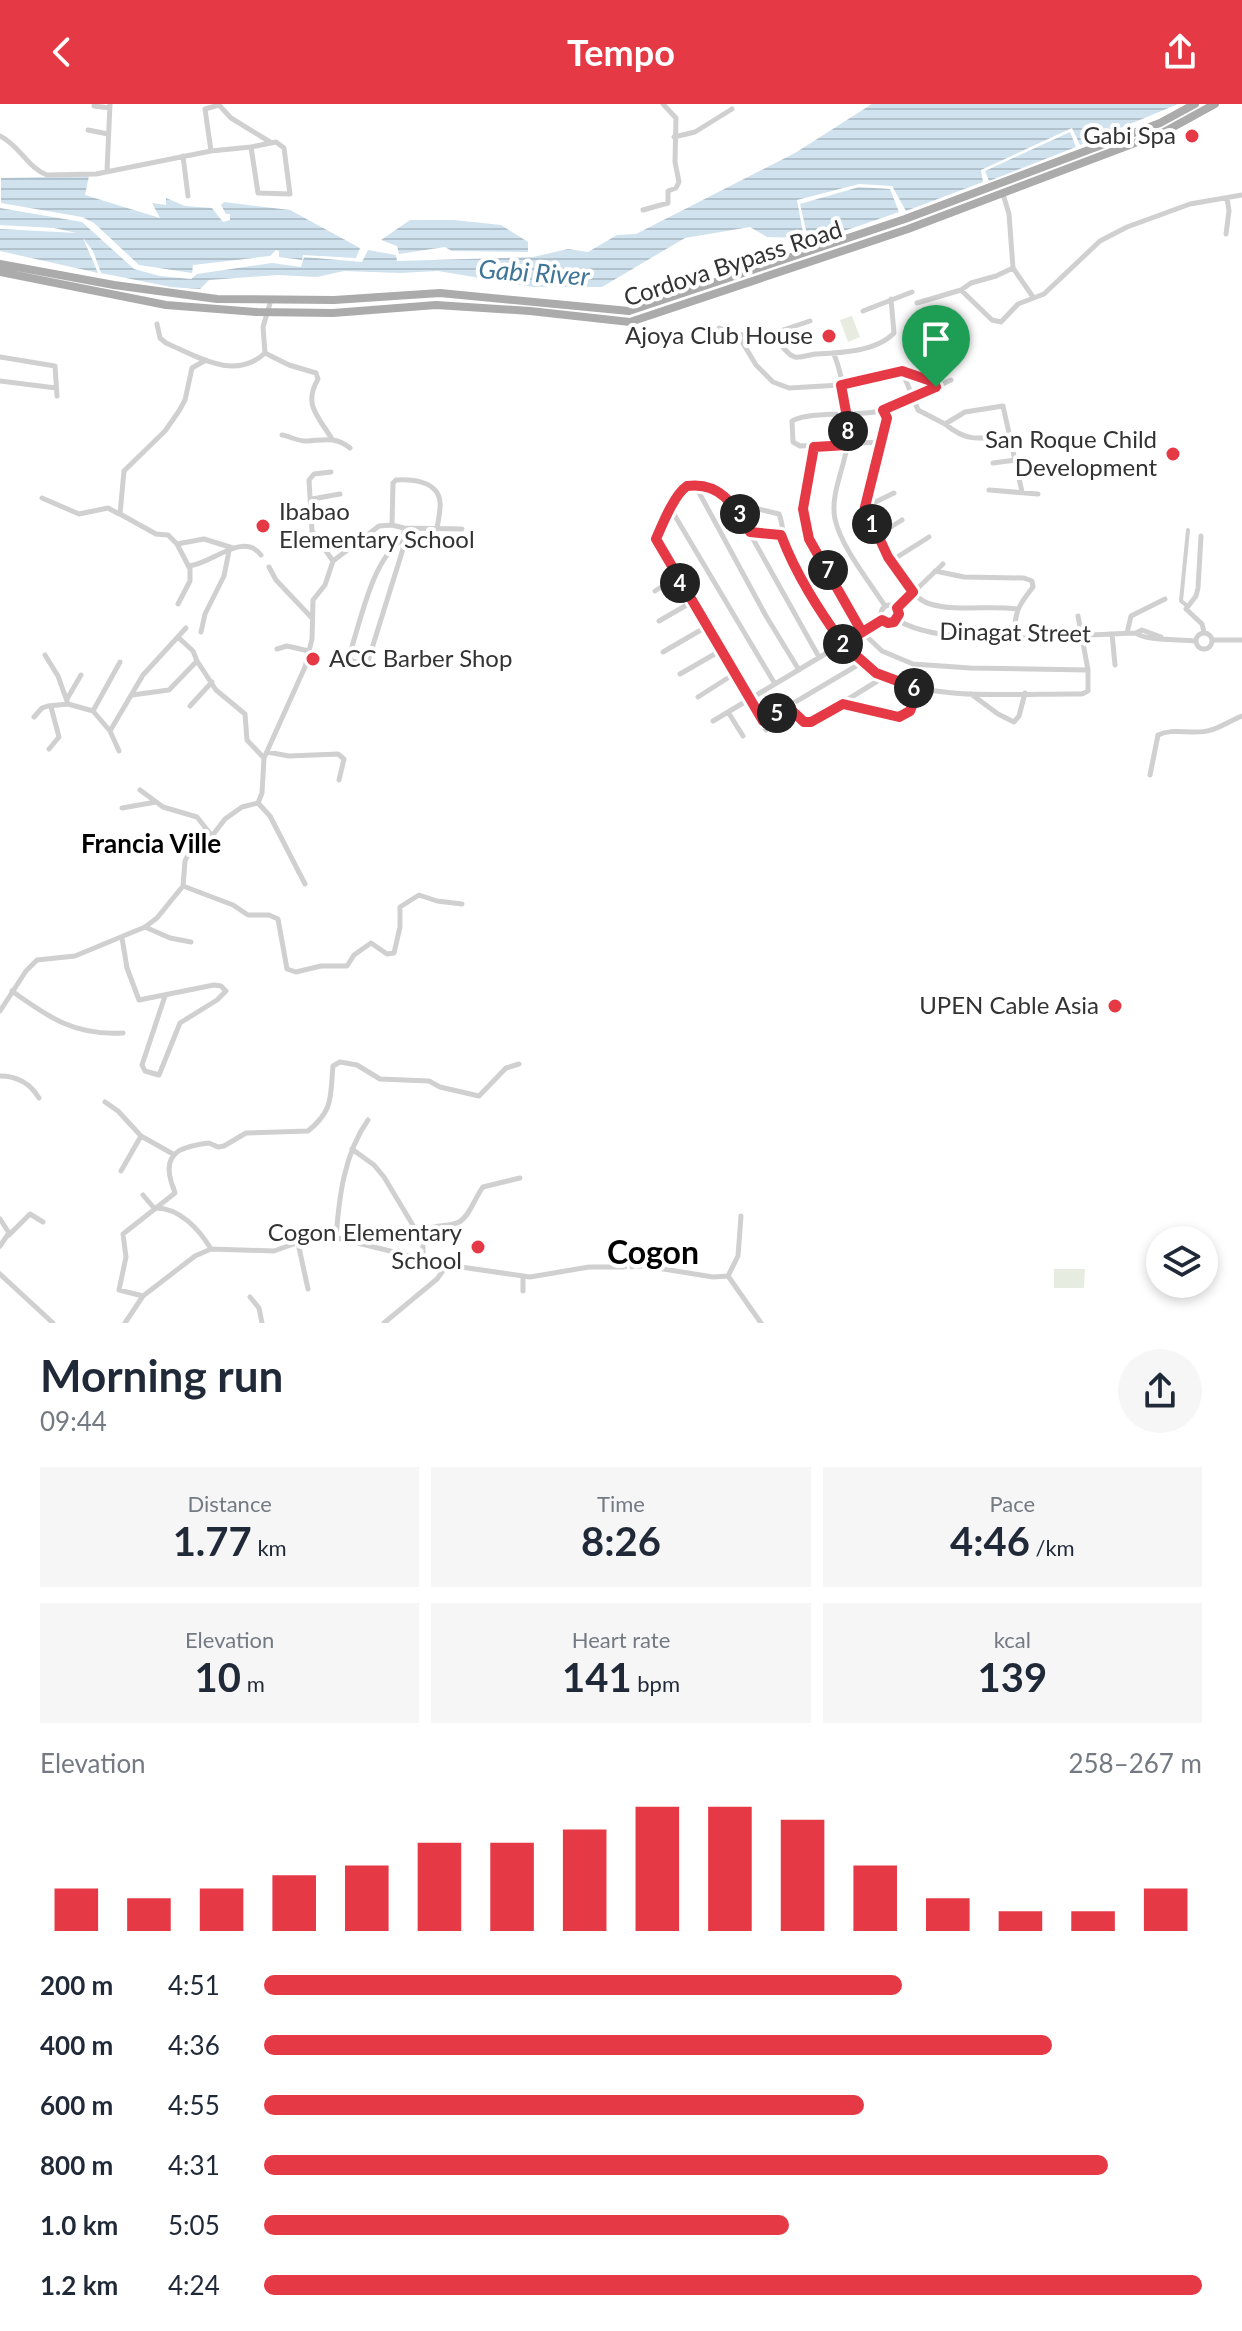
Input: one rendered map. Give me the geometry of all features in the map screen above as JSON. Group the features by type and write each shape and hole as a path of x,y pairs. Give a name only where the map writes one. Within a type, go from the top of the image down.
{"main road":[{"name":"Cordova Bypass Road","path":"0,264 217,299 334,300 440,293 629,311 851,237 1160,123 1195,104"},
{"name":"Cordova Bypass Road","path":"0,272 166,305 333,313 436,305 630,322 1003,194 1164,132 1215,104"},
{"path":"1160,123 1164,132"},
{"path":"851,237 855,247"}],"street":[{"path":"643,210 666,205 668,191 678,187 674,137 676,118 663,104"},
{"path":"211,151 205,109 219,105 231,118 270,142"},
{"path":"94,106 110,106 107,171"},
{"path":"674,137 695,132 732,109"},
{"path":"88,130 108,134"},
{"path":"0,136 13,143 40,172 47,175 107,171 276,142 284,148 291,192 288,195 258,193 251,147"},
{"path":"183,156 188,196"},
{"path":"1003,194 1009,214 1013,268 1033,297"},
{"path":"961,290 998,322 1004,321 1018,304 1037,298 1059,282 1100,241 1127,227 1190,204 1242,195"},
{"path":"1226,234 1227,198"},
{"path":"917,303 961,290 971,283 1013,268"},
{"path":"863,311 912,292"},
{"path":"774,333 792,356 834,354 866,347 891,337 895,328 891,299"},
{"path":"265,353 263,327 271,300"},
{"path":"719,328 738,335 774,333 810,321"},
{"path":"157,324 160,338 166,343 226,368 241,367 265,353"},
{"path":"738,335 756,365 773,382 789,388 841,385 902,371 934,382 936,387"},
{"path":"265,353 289,365 316,373 318,379 310,392 310,400 332,439"},
{"path":"834,354 847,416 848,445 834,502 835,519 842,538 885,606"},
{"path":"0,357 54,365 57,396"},
{"path":"120,514 124,471 165,431 185,400 192,368 206,360"},
{"path":"902,371 918,410 945,424 958,435 973,439 1010,434"},
{"path":"880,442 800,446 793,442 792,421 800,417 847,416 883,410 951,380"},
{"path":"0,381 56,388"},
{"path":"945,424 965,412 1003,406 1022,492"},
{"path":"883,410 887,418 865,507 891,561 913,592 930,604 1017,609"},
{"path":"282,435 303,443 338,440 350,448"},
{"path":"814,447 803,509 809,539 862,632 882,651 913,664 1088,670"},
{"path":"993,463 1016,460"},
{"path":"331,472 311,476 312,531 333,561"},
{"path":"392,525 393,483 402,479 429,485 438,495 441,500 437,529"},
{"path":"695,485 799,670"},
{"path":"766,730 656,539 680,491 695,485 721,492 733,503 819,657"},
{"path":"989,490 1038,494"},
{"path":"865,507 894,493"},
{"path":"312,499 340,494"},
{"path":"42,498 79,514 108,508 156,534 168,535 177,544 189,566 190,581 178,604"},
{"path":"733,503 778,513 782,520 781,535 793,563 819,610 843,644 884,677 919,689 969,693 1082,694 1088,691 1088,670 1078,616"},
{"path":"672,511 775,684"},
{"path":"878,535 902,520"},
{"path":"258,803 266,755 309,651 314,597 325,585 333,561 379,526 462,529"},
{"path":"402,540 396,544 376,575 349,656 352,661 365,664 368,661 403,549 404,528"},
{"path":"1188,530 1181,601 1186,605 1188,614 1202,624 1204,632"},
{"path":"750,532 781,535"},
{"path":"1186,605 1196,596 1201,536"},
{"path":"891,561 929,537"},
{"path":"177,544 209,539 231,550"},
{"path":"189,566 200,565 247,545 261,555"},
{"path":"201,632 205,614 224,576 231,550"},
{"path":"897,608 943,564"},
{"path":"269,567 276,580 311,618"},
{"path":"935,571 944,575 1024,578 1032,581 1033,587 1017,609 1015,638"},
{"path":"655,591 677,577"},
{"path":"1127,633 1131,616 1165,599"},
{"path":"659,621 692,602"},
{"path":"890,604 897,608 897,620 888,623 882,620 880,613 885,606 890,604"},
{"path":"713,721 882,620"},
{"name":"Dinagat Street","path":"897,620 912,629 948,636 1015,638 1136,633 1145,639 1161,637 1195,641"},
{"path":"663,652 706,627"},
{"path":"110,731 143,675 186,628"},
{"path":"1204,632 1212,640 1210,646 1204,649 1195,641 1198,634 1204,632"},
{"path":"1112,634 1115,665"},
{"path":"179,638 193,651 216,690 245,714 247,740 266,755 338,754 344,759 339,780"},
{"path":"1212,640 1242,640"},
{"path":"277,649 287,646 309,651"},
{"path":"680,674 720,651"},
{"path":"45,655 58,676 67,702"},
{"path":"131,695 169,690 197,661"},
{"path":"93,711 120,662"},
{"path":"763,721 863,662"},
{"path":"698,697 734,674"},
{"path":"67,702 81,675"},
{"path":"788,707 804,722 811,722 884,677"},
{"path":"190,706 212,682"},
{"path":"843,704 899,717 910,711 919,689"},
{"path":"969,693 1014,722 1019,716 1025,693"},
{"path":"34,717 44,706 67,702 93,711 110,731 119,751"},
{"path":"49,749 59,737 51,707"},
{"path":"728,712 743,736"},
{"path":"1150,775 1158,735 1166,731 1212,730 1242,716"},
{"path":"140,790 170,810 191,813 212,836"},
{"path":"122,808 157,802"},
{"path":"0,1011 37,960 75,956 145,927 167,907 183,886 187,856 212,836 225,819 242,807 258,803"},
{"path":"258,803 270,816 305,884"},
{"path":"183,886 233,905 248,915 269,915 278,919 287,969 296,972 321,966 347,966 354,955 371,943 387,954 394,953 400,927 400,907 419,895 462,904"},
{"path":"145,927 170,938 191,942"},
{"path":"122,938 127,968 137,998 143,1001 165,996 214,985 226,991 180,1023 159,1075 145,1071 142,1065 165,996"},
{"path":"12,991 40,1011 71,1027 90,1033 123,1033"},
{"path":"143,1296 119,1290 126,1257 122,1238 175,1193 170,1179 173,1154 178,1150 209,1143 224,1146 246,1133 308,1131 325,1116 331,1103 333,1066 340,1062 357,1065 380,1079 429,1081 440,1087 479,1096 506,1068 519,1064"},
{"path":"0,1076 11,1076 28,1084 39,1098"},
{"path":"105,1102 141,1136 173,1154"},
{"path":"336,1238 343,1181 352,1149 368,1120"},
{"path":"121,1171 141,1136"},
{"path":"352,1149 374,1165 384,1177 423,1242"},
{"path":"423,1259 426,1230 462,1221 483,1187 520,1178"},
{"path":"143,1195 154,1208 177,1212 203,1236 211,1249"},
{"path":"0,1246 30,1214 43,1222"},
{"path":"728,1276 738,1256 741,1216"},
{"path":"0,1219 9,1235"},
{"path":"125,1323 143,1296 184,1263 211,1249 274,1251 319,1235 447,1265 523,1276 589,1267 622,1267"},
{"path":"298,1243 308,1289"},
{"path":"384,1323 437,1279 447,1265"},
{"path":"645,1266 713,1277 728,1276"},
{"path":"0,1274 53,1323"},
{"path":"523,1276 523,1291"},
{"path":"728,1276 761,1323"},
{"path":"250,1297 259,1308 262,1323"}],"shaded area":[{"path":"852,316 860,337 848,342 840,320"},
{"path":"1054,1269 1085,1269 1084,1288 1054,1288"}],"water":[{"name":"Gabi River","path":"872,104 1178,104 1080,145 1072,128 981,170 983,182 906,211 892,186 859,184 797,200 804,238 767,237 750,227 685,238 602,287 534,287 438,271 344,271 317,277 278,275 209,280 200,289 171,287 101,273 93,251 83,238 98,273 0,251 0,229 77,233 54,228 0,225 0,208 82,222 134,269 160,276 191,279 197,274 272,263 301,267 304,257 362,262 368,250 396,255 397,261 533,257 568,249 588,252 617,235 636,234 795,153"},
{"path":"1070,132 1076,147 989,181 985,171"},
{"path":"89,176 85,195 160,218 152,203 166,205 166,198 185,206 212,208 223,222 230,220 230,214 226,214 221,205 224,202 290,210 360,248 356,258 303,255 302,260 279,257 276,250 270,256 193,265 192,273 139,265 94,223 82,217 1,203 1,178"},
{"path":"859,187 890,189 899,212 809,243 800,204"},
{"path":"410,220 454,220 501,225 528,242 528,252 452,251 445,247 399,254 397,246 381,240"}],"tunnel":[{"path":"622,1267 645,1266"}],"place":[{"name":"Gabi Spa","path":"1192,136"},
{"name":"Ajoya Club House","path":"829,336"},
{"name":"San Roque Child Development","path":"1173,454"},
{"name":"Ibabao Elementary School","path":"263,526"},
{"name":"ACC Barber Shop","path":"313,659"},
{"name":"UPEN Cable Asia","path":"1115,1006"},
{"name":"Cogon Elementary School","path":"478,1247"}],"district":[{"name":"Francia Ville","path":"151,844"},
{"name":"Cogon","path":"653,1253"}],"route":[{"path":"936,387 883,410 887,418 865,507 888,557 913,592 897,608 897,620 891,623 882,620 843,644 819,610 781,535 750,532 733,503 721,492 709,487 687,486 674,499 672,511 656,539 763,721 788,707 804,722 811,722 843,704 899,717 910,711 919,689 876,673 843,644 862,632 809,539 803,509 814,447 848,445 849,428 841,385 902,371 934,382 936,387"}]}
